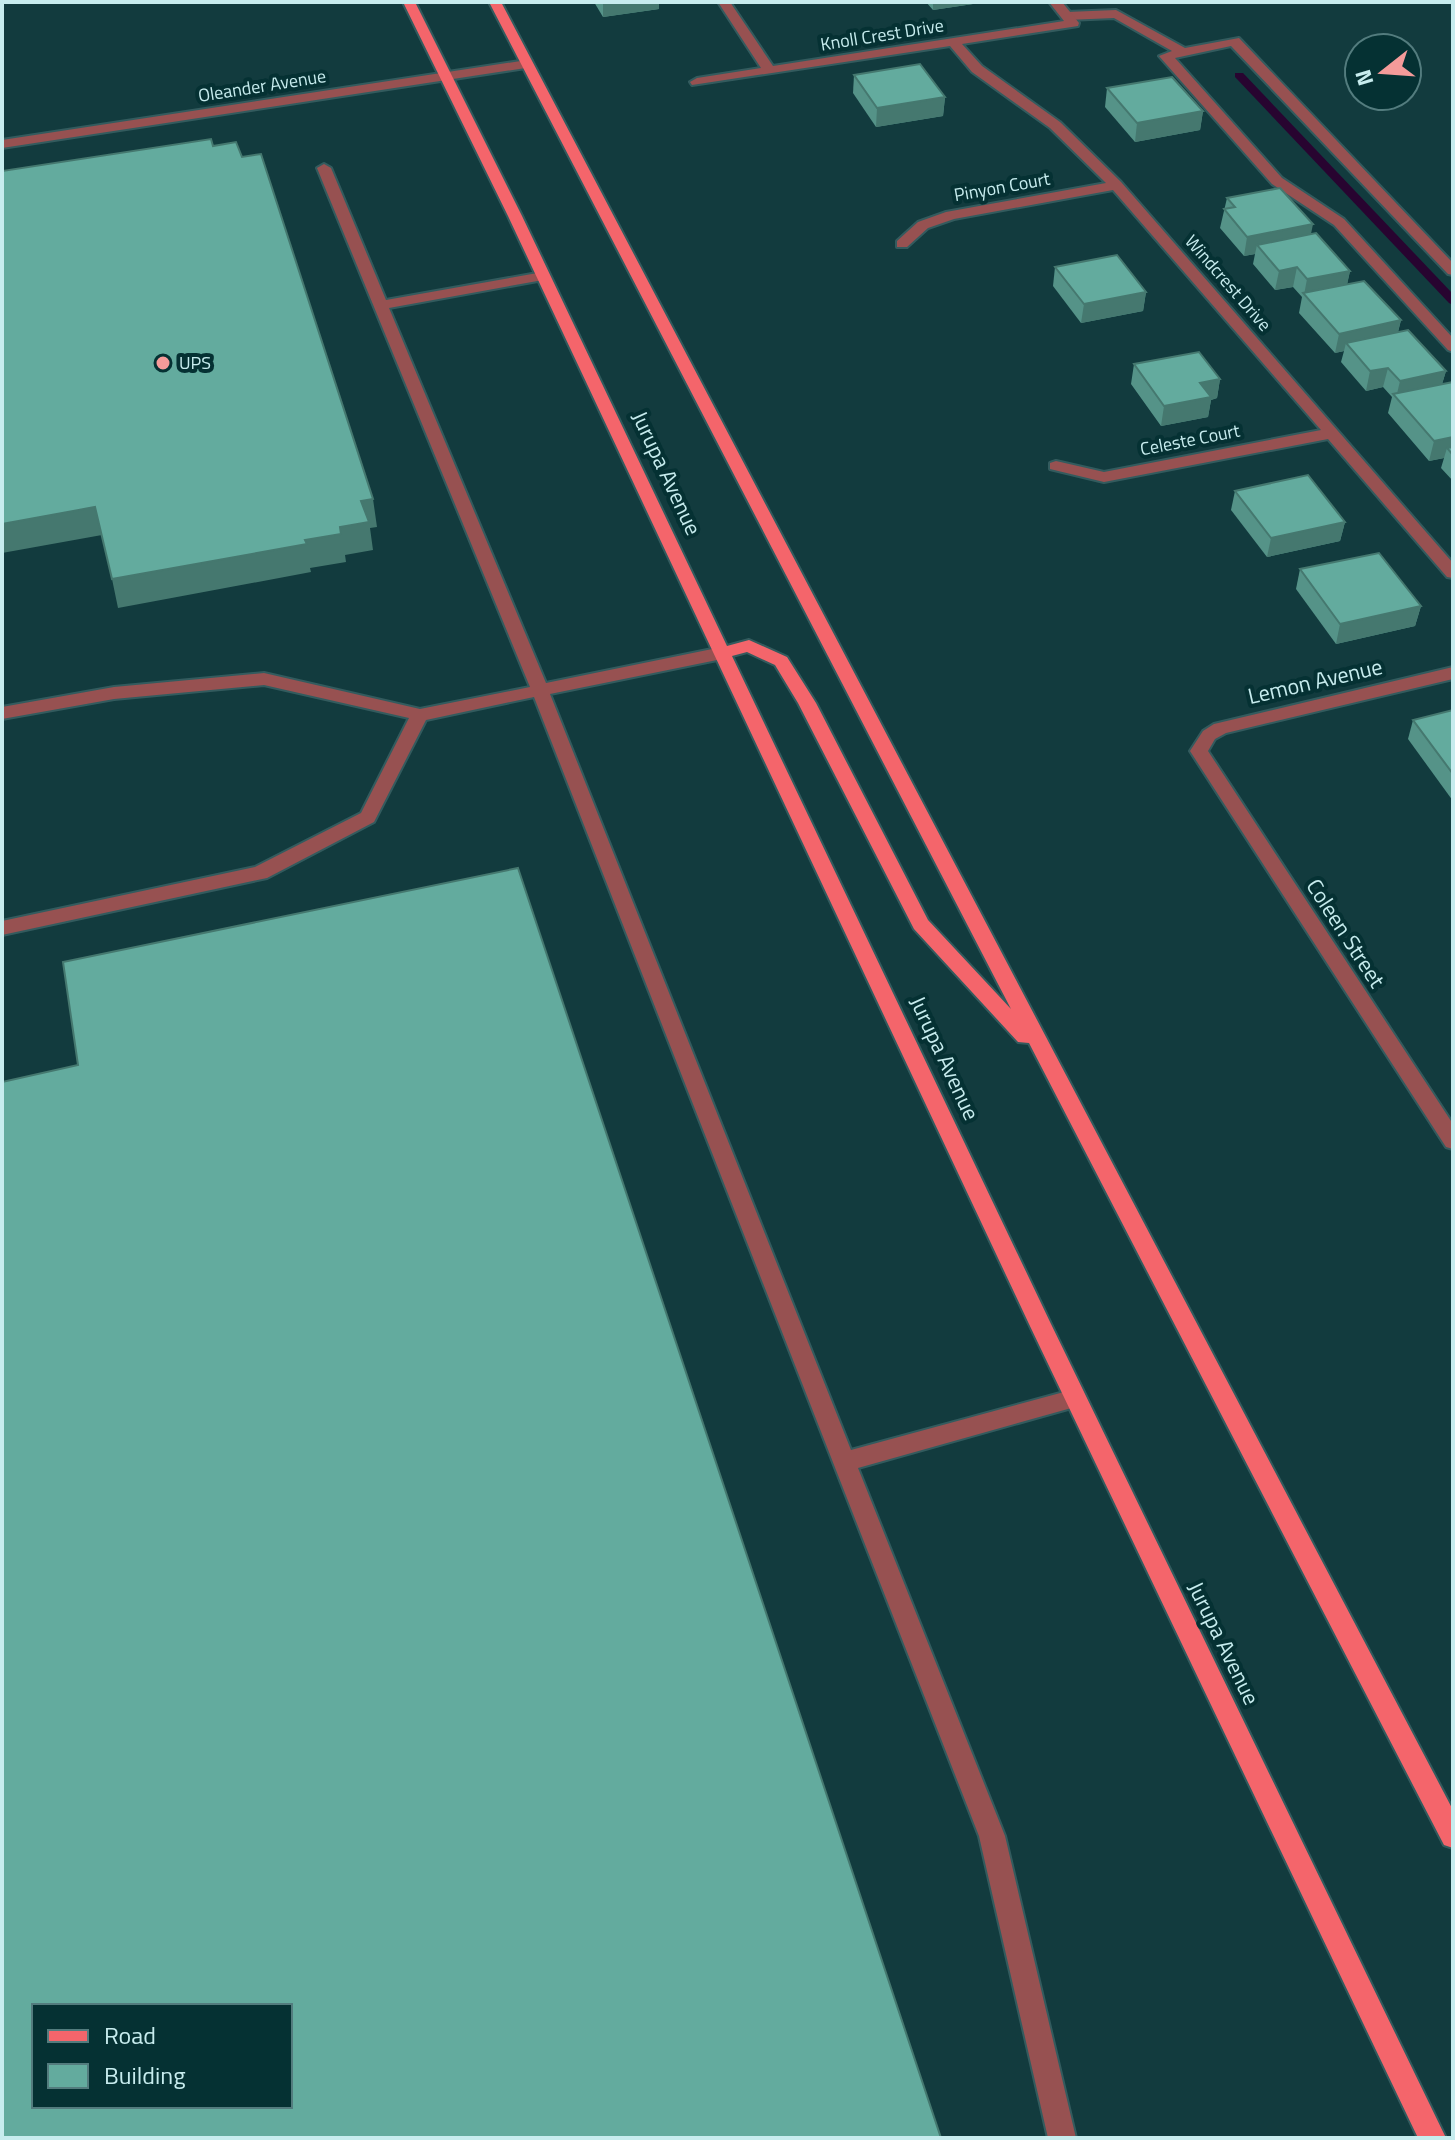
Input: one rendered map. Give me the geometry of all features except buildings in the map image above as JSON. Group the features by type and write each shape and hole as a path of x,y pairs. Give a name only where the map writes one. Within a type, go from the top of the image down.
{"main road":[{"name":"Jurupa Avenue","path":"409,2 543,276 1075,1398 1432,2138"},
{"path":"495,2 1453,1836"},
{"path":"722,653 749,646 781,661 807,703 921,924 1044,1057"}],"street":[{"path":"724,2 769,70"},
{"path":"1055,2 1070,20"},
{"name":"Knoll Crest Drive","path":"697,82 1116,14 1183,52"},
{"path":"1453,271 1234,41 1166,56 1277,181 1339,222 1453,347"},
{"name":"Windcrest Drive","path":"953,42 977,69 1055,125 1116,185 1453,573"},
{"name":"Oleander Avenue","path":"2,144 527,64"},
{"path":"324,168 540,690 992,1836 1062,2138"},
{"name":"Pinyon Court","path":"902,244 923,225 951,215 1116,185"},
{"path":"381,305 543,276"},
{"name":"Celeste Court","path":"1056,466 1104,477 1332,433"},
{"path":"2,713 114,693 264,679 420,715 722,653"},
{"name":"Lemon Avenue","path":"1199,751 1209,735 1220,728 1453,673"},
{"path":"2,928 260,873 368,817 420,715"},
{"name":"Coleen Street","path":"1199,751 1453,1141"},
{"path":"844,1462 1075,1398"}],"waterway":[{"path":"1239,75 1453,301"}],"place":[{"name":"UPS","path":"163,363"}]}
